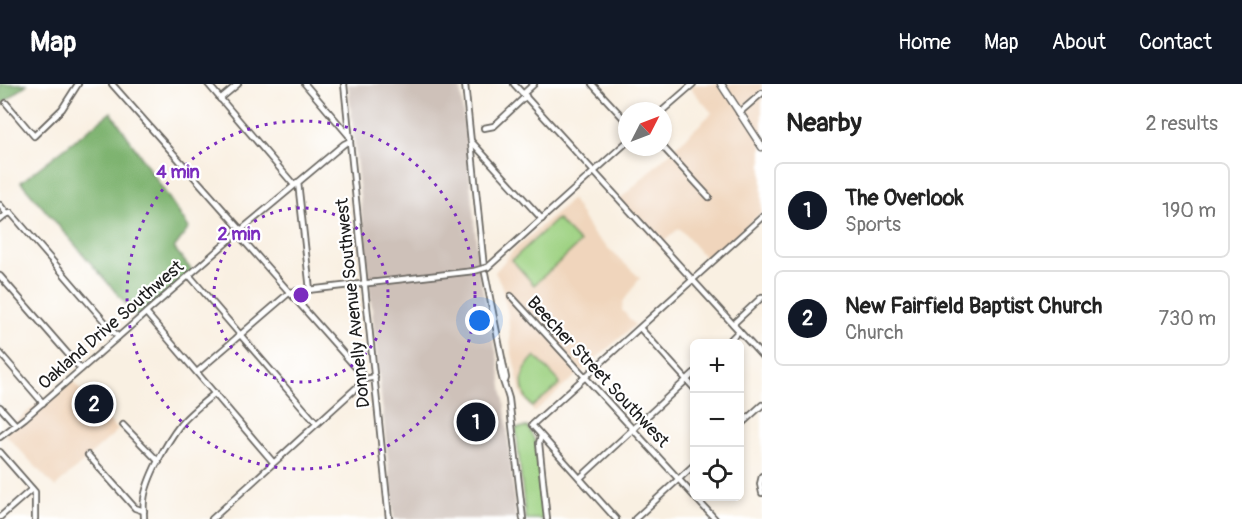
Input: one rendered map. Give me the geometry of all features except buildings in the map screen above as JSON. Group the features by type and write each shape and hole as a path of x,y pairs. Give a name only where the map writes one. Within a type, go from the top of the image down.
{"main road":[{"path":"721,84 762,147"}],"street":[{"path":"6,104 34,136 62,109 78,84"},
{"path":"112,84 366,379"},
{"path":"208,84 296,184 310,290"},
{"path":"220,99 238,84"},
{"path":"305,84 350,139"},
{"name":"Donnelly Avenue Southwest","path":"344,84 389,519"},
{"path":"465,84 484,268 501,360 500,367 510,406 523,519"},
{"path":"514,84 762,356"},
{"path":"484,128 494,126 534,84"},
{"path":"592,84 618,112"},
{"path":"672,102 693,84"},
{"path":"739,113 762,93"},
{"name":"Oakland Drive Southwest","path":"0,437 43,403 239,231 350,139"},
{"path":"471,141 542,219"},
{"path":"197,372 290,292 443,275 488,267 618,150"},
{"path":"671,156 709,196"},
{"path":"0,205 7,214"},
{"path":"0,220 11,213 118,337"},
{"path":"616,519 532,425 762,217"},
{"path":"189,275 316,423"},
{"path":"0,276 81,369"},
{"name":"Beecher Street Southwest","path":"511,296 715,519"},
{"path":"733,324 762,297"},
{"path":"146,313 273,462"},
{"path":"640,328 690,383"},
{"path":"731,339 739,331"},
{"path":"0,353 43,403"},
{"path":"212,519 366,379 375,377"},
{"path":"580,478 690,377"},
{"path":"144,519 145,493 159,462 180,425 214,393"},
{"path":"744,421 762,405"},
{"path":"0,407 16,425"},
{"path":"123,426 159,462"},
{"path":"541,436 539,443 547,519"},
{"path":"0,452 36,495 35,519"},
{"path":"88,454 135,508 144,511"},
{"path":"635,519 690,469"},
{"path":"762,476 760,484 762,493"},
{"path":"0,517 32,489"}],"shaded area":[{"path":"348,84 460,84 480,277 498,360 505,407 516,519 394,519"},
{"path":"687,84 762,84 762,212 708,261 679,228 659,246 619,200 666,156 672,156 672,150 712,113"},
{"path":"572,199 593,234 640,278 623,302 622,310 635,325 534,412 521,394 511,349 502,286 495,272 514,250"},
{"path":"69,378 118,430 55,487 3,432"}],"green space":[{"path":"0,84 27,84 0,106"},
{"path":"111,112 189,228 174,248 193,272 138,318 21,182"},
{"path":"557,219 580,243 534,285 512,260"},
{"path":"535,356 559,381 559,385 532,407 524,394 522,381 526,368"},
{"path":"528,427 536,443 544,519 526,519 525,514 516,428"}],"place":[{"name":"New Fairfield Baptist Church","path":"94,404"},
{"name":"The Overlook","path":"476,422"}]}
